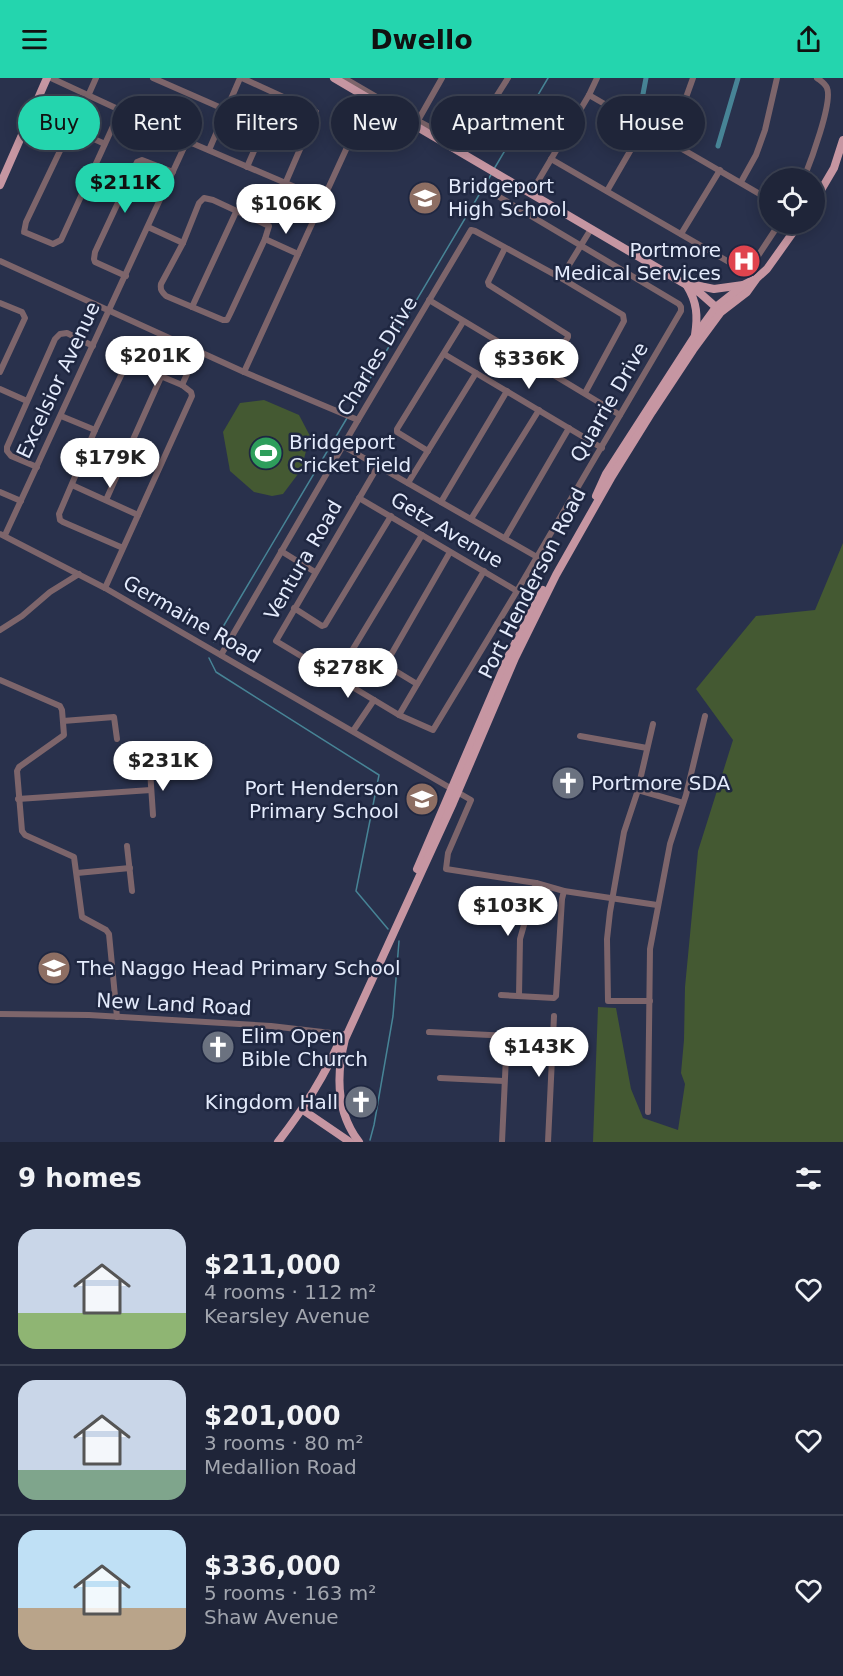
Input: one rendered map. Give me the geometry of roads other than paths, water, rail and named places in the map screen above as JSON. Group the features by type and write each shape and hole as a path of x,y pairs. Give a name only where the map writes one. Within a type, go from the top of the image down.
{"main road":[{"path":"0,185 49,78"},
{"path":"334,78 365,96"},
{"path":"419,124 499,175 700,293 718,309"},
{"path":"825,185 843,140"},
{"name":"Port Henderson Road","path":"344,1036 515,658 556,575 611,478 718,309 747,291 792,234"},
{"name":"Port Henderson Road","path":"455,791 509,656 606,474 695,336 718,309 745,284 757,278"},
{"path":"683,283 714,289 745,284"},
{"path":"683,283 696,305 698,319 695,336"},
{"path":"278,1142 303,1110 344,1036"},
{"path":"344,1036 338,1084 345,1115 359,1142"},
{"path":"321,1080 332,1079 338,1084"},
{"path":"303,1110 350,1142"},
{"path":"333,1130 339,1130 345,1124 345,1115"}],"street":[{"path":"49,78 87,96 96,78"},
{"path":"153,78 214,105"},
{"path":"233,96 241,78 316,112 285,184"},
{"path":"344,78 373,96"},
{"path":"419,119 442,78"},
{"path":"419,124 465,146 507,78"},
{"path":"531,193 597,78"},
{"path":"687,96 693,78"},
{"path":"741,182 756,155 765,130 777,78"},
{"path":"808,168 817,146 828,94 825,85 817,78"},
{"path":"589,95 597,100"},
{"path":"105,144 74,130 68,134 26,222 24,232 53,244 61,240 105,144 112,129"},
{"path":"209,150 214,138"},
{"path":"202,147 323,199"},
{"name":"Excelsior Avenue","path":"2,535 21,501 184,150"},
{"path":"248,167 255,150"},
{"path":"244,372 346,150"},
{"path":"607,191 630,150"},
{"path":"684,150 759,193"},
{"path":"551,159 737,267 746,268 752,265 772,234"},
{"path":"126,276 95,262 93,255 137,162 146,161 173,172"},
{"path":"681,234 720,170"},
{"name":"Quarrie Drive","path":"399,715 433,730 681,311 679,304 496,195"},
{"path":"204,198 213,200 236,212 269,226 229,317 226,320 219,320 166,296 161,291 161,284 183,243 199,203 204,198"},
{"path":"192,307 236,212"},
{"path":"148,227 183,243"},
{"path":"561,278 591,229"},
{"name":"Charles Drive","path":"221,655 471,230 506,248"},
{"path":"265,239 298,254"},
{"path":"548,371 568,335 489,285 488,282 506,248 623,315 624,321 585,393"},
{"path":"0,261 244,372 358,420"},
{"path":"429,300 620,415"},
{"path":"0,303 22,312 25,318 0,372"},
{"path":"428,451 397,430 463,322"},
{"path":"37,467 11,456 7,451 8,444 57,336 67,333 93,346"},
{"path":"182,385 198,350"},
{"path":"444,354 602,448"},
{"path":"105,588 191,399 192,394 182,385 132,363 126,365 59,514 60,520 123,548"},
{"path":"408,483 476,373"},
{"path":"106,500 161,377"},
{"path":"0,389 27,401"},
{"path":"441,502 507,391"},
{"path":"471,519 539,410"},
{"path":"61,416 95,430"},
{"path":"505,538 569,428"},
{"path":"343,446 537,556"},
{"name":"Ventura Road","path":"336,677 276,640 378,466"},
{"path":"72,484 138,515"},
{"path":"0,492 21,501"},
{"name":"Getz Avenue","path":"359,498 517,591"},
{"path":"294,608 322,626 325,625 391,516"},
{"name":"Germaine Road","path":"2,535 105,588 455,791"},
{"path":"422,535 336,677 399,715 484,571"},
{"path":"281,551 315,572"},
{"path":"417,684 389,667 388,660 450,552"},
{"path":"0,630 22,616 50,591 79,574"},
{"path":"0,680 60,706 62,710 63,737 18,768 18,800 23,834 74,857 82,917 110,934 117,1017"},
{"path":"352,731 374,700"},
{"path":"648,1112 650,949 670,844 705,716"},
{"path":"63,720 114,717 117,739"},
{"path":"650,1001 608,1000 607,939 624,832 638,790 653,723"},
{"path":"580,736 647,748"},
{"path":"150,770 153,815"},
{"path":"18,800 151,790"},
{"path":"638,790 683,803"},
{"path":"455,791 471,800 448,853 446,869 536,883 564,891 657,905"},
{"path":"127,846 132,891"},
{"path":"77,873 130,868"},
{"path":"519,996 520,939 536,883"},
{"path":"501,995 555,998 564,891"},
{"name":"New Land Road","path":"0,1014 117,1017 271,1026 344,1036"},
{"path":"548,1142 554,1016"},
{"path":"429,1032 553,1038"},
{"path":"502,1142 507,1035"},
{"path":"440,1078 504,1081"}],"waterway":[{"path":"494,169 548,78"},
{"path":"643,94 646,78"},
{"path":"718,146 738,78"},
{"path":"349,414 492,173"},
{"path":"214,642 347,418"},
{"path":"209,658 216,672 379,775 356,891 388,929"},
{"path":"370,1140 393,1016 399,941"}],"place":[{"name":"Bridgeport High School","path":"425,198"},
{"name":"Portmore Medical Services","path":"744,261"},
{"name":"Bridgeport Cricket Field","path":"266,453"},
{"name":"Portmore SDA","path":"568,783"},
{"name":"Port Henderson Primary School","path":"422,799"},
{"name":"The Naggo Head Primary School","path":"54,968"},
{"name":"Elim Open Bible Church","path":"218,1047"},
{"name":"Kingdom Hall","path":"361,1102"}]}
